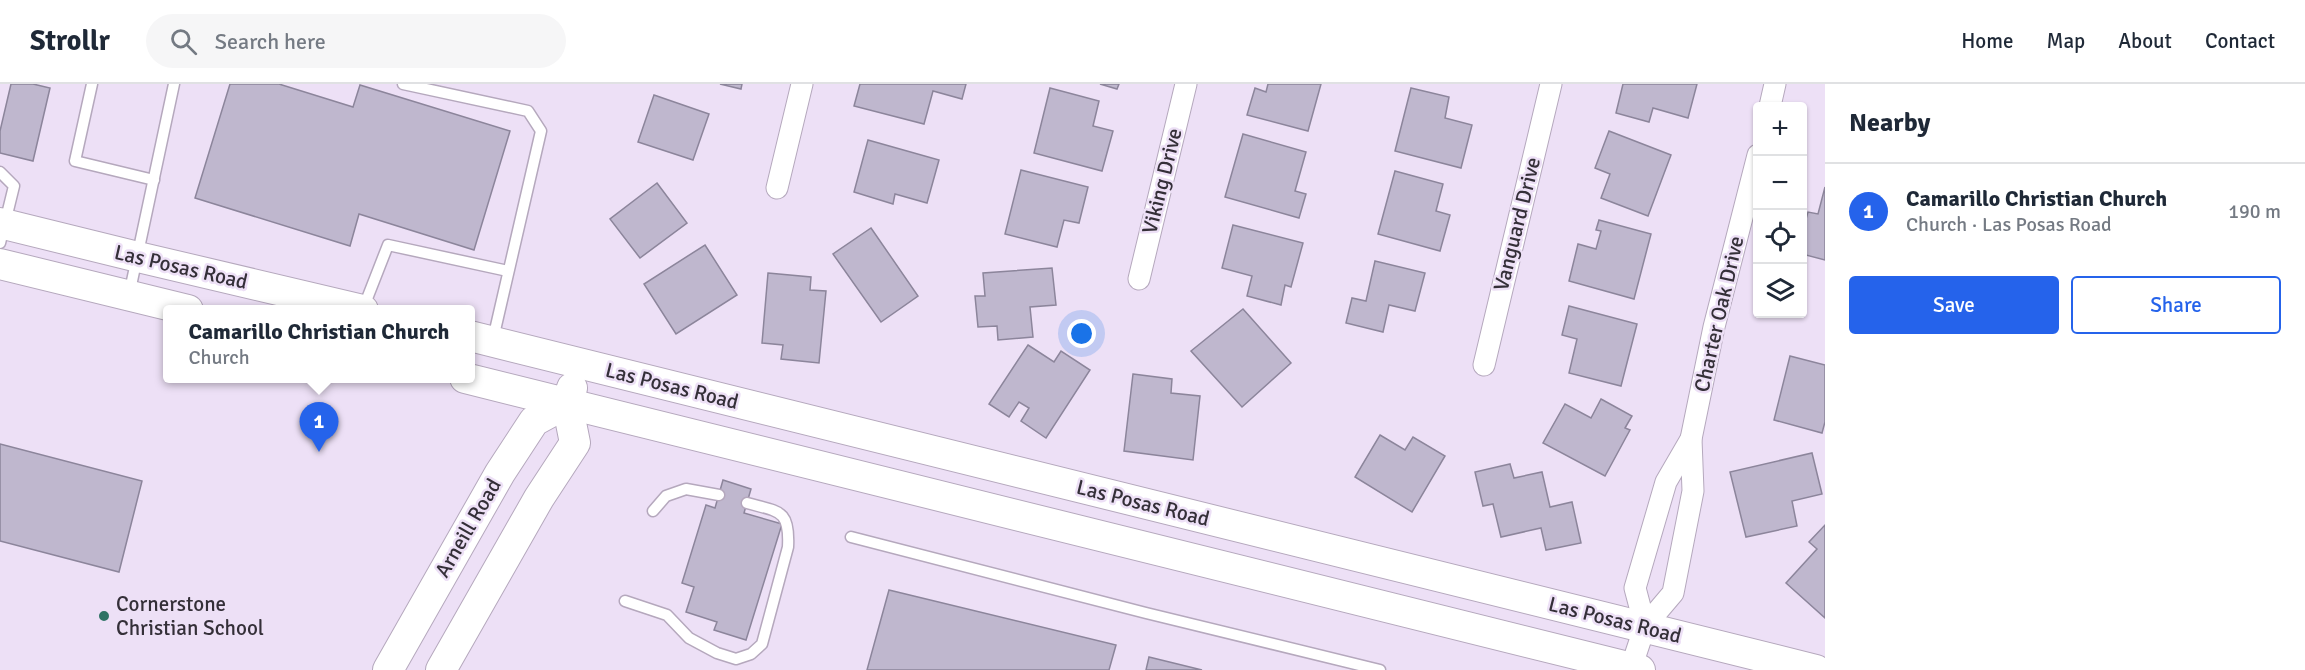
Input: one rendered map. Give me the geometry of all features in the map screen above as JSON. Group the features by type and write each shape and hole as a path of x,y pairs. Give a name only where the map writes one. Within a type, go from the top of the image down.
{"main road":[{"name":"Las Posas Road","path":"2,230 138,257 346,305"},
{"name":"Las Posas Road","path":"0,264 170,305"},
{"name":"Las Posas Road","path":"482,339 1816,670"},
{"path":"441,670 539,498 575,443 567,403 581,362"},
{"name":"Las Posas Road","path":"475,380 1636,669"},
{"name":"Arneill Road","path":"388,670 500,473 534,421 567,403"}],"street":[{"path":"777,188 802,84"},
{"name":"Viking Drive","path":"1139,279 1186,84"},
{"name":"Vanguard Drive","path":"1484,364 1551,84"},
{"path":"1771,102 1775,84"},
{"name":"Charter Oak Drive","path":"1636,669 1646,626 1674,593 1693,491 1691,439 1714,327 1758,156"},
{"name":"Charter Oak Drive","path":"1646,626 1635,588 1666,482 1691,439"}],"lane":[{"path":"92,84 75,161 154,180"},
{"path":"129,296 174,84"},
{"path":"403,84 528,111 541,131 508,271 482,339"},
{"path":"0,172 14,186 2,230"},
{"path":"365,305 388,245 508,271"},
{"path":"653,511 666,496 686,489 719,495"},
{"path":"625,601 667,615 689,638 717,653 736,659 751,654 762,644 788,547 789,531 787,520 779,512 747,503"},
{"path":"851,537 1380,670"}],"building":[{"path":"11,84 33,84 50,88 33,161 0,153 0,131"},
{"path":"230,84 279,84 353,107 360,85 510,131 474,250 359,214 350,246 195,198"},
{"path":"720,84 742,84 741,89"},
{"path":"860,84 966,84 962,99 933,91 924,124 854,106"},
{"path":"1100,84 1119,84 1117,89"},
{"path":"1268,84 1321,84 1308,131 1247,115 1255,88 1266,92"},
{"path":"1623,84 1697,84 1688,118 1653,108 1649,122 1616,113"},
{"path":"1050,88 1099,101 1093,126 1113,131 1102,171 1034,153"},
{"path":"1411,88 1449,97 1445,118 1472,125 1461,168 1395,151"},
{"path":"654,95 709,114 693,160 638,142"},
{"path":"1609,131 1671,155 1648,216 1601,198 1610,174 1595,168"},
{"path":"1243,134 1306,152 1295,191 1306,194 1299,218 1225,197"},
{"path":"868,140 939,160 927,203 895,194 893,204 854,192"},
{"path":"1021,170 1088,187 1079,223 1064,220 1057,247 1005,234"},
{"path":"1395,171 1443,184 1436,211 1450,215 1440,251 1378,234"},
{"path":"657,183 687,223 640,258 610,219"},
{"path":"1825,187 1825,260 1807,255 1807,216 1808,212 1818,214"},
{"path":"1599,220 1651,234 1634,299 1569,281 1578,244 1596,249 1601,231 1596,230"},
{"path":"1233,225 1303,243 1291,287 1285,285 1281,305 1247,296 1252,276 1222,268"},
{"path":"871,228 918,296 881,322 833,254"},
{"path":"705,245 737,295 676,334 644,284"},
{"path":"1375,261 1425,273 1415,311 1389,305 1383,332 1346,323 1352,298 1366,301"},
{"path":"1052,268 1056,305 1030,307 1033,337 998,340 997,326 978,327 975,296 985,296 983,273"},
{"path":"768,273 811,277 810,290 826,291 819,363 781,359 783,345 762,343"},
{"path":"1569,306 1637,324 1621,386 1569,373 1577,339 1562,335"},
{"path":"1243,309 1291,363 1242,407 1191,351"},
{"path":"1028,345 1054,362 1061,351 1090,370 1046,438 1021,421 1029,408 1019,402 1009,417 989,404"},
{"path":"1790,356 1825,365 1825,422 1822,433 1774,420"},
{"path":"1133,374 1172,379 1171,393 1200,396 1193,460 1124,451"},
{"path":"1601,399 1632,416 1625,428 1630,430 1605,476 1543,443 1565,404 1591,418"},
{"path":"1380,435 1405,450 1413,437 1445,456 1412,512 1355,477"},
{"name":"Cornerstone Christian School","path":"0,444 142,481 119,572 0,541"},
{"path":"1812,453 1822,494 1792,501 1797,526 1746,537 1730,472"},
{"path":"1510,464 1514,478 1542,472 1550,507 1572,502 1581,543 1546,550 1541,528 1501,537 1493,504 1483,506 1475,472"},
{"path":"723,480 751,489 744,513 782,524 746,640 714,630 717,622 686,612 694,587 682,583 706,505 715,508"},
{"path":"1825,525 1825,618 1786,583 1817,549 1809,542"},
{"path":"889,590 1116,645 1109,670 867,670"},
{"path":"1149,657 1202,670 1146,670"}],"place":[{"name":"Camarillo Christian Church","path":"319,452"},
{"name":"Cornerstone Christian School","path":"104,616"}]}
